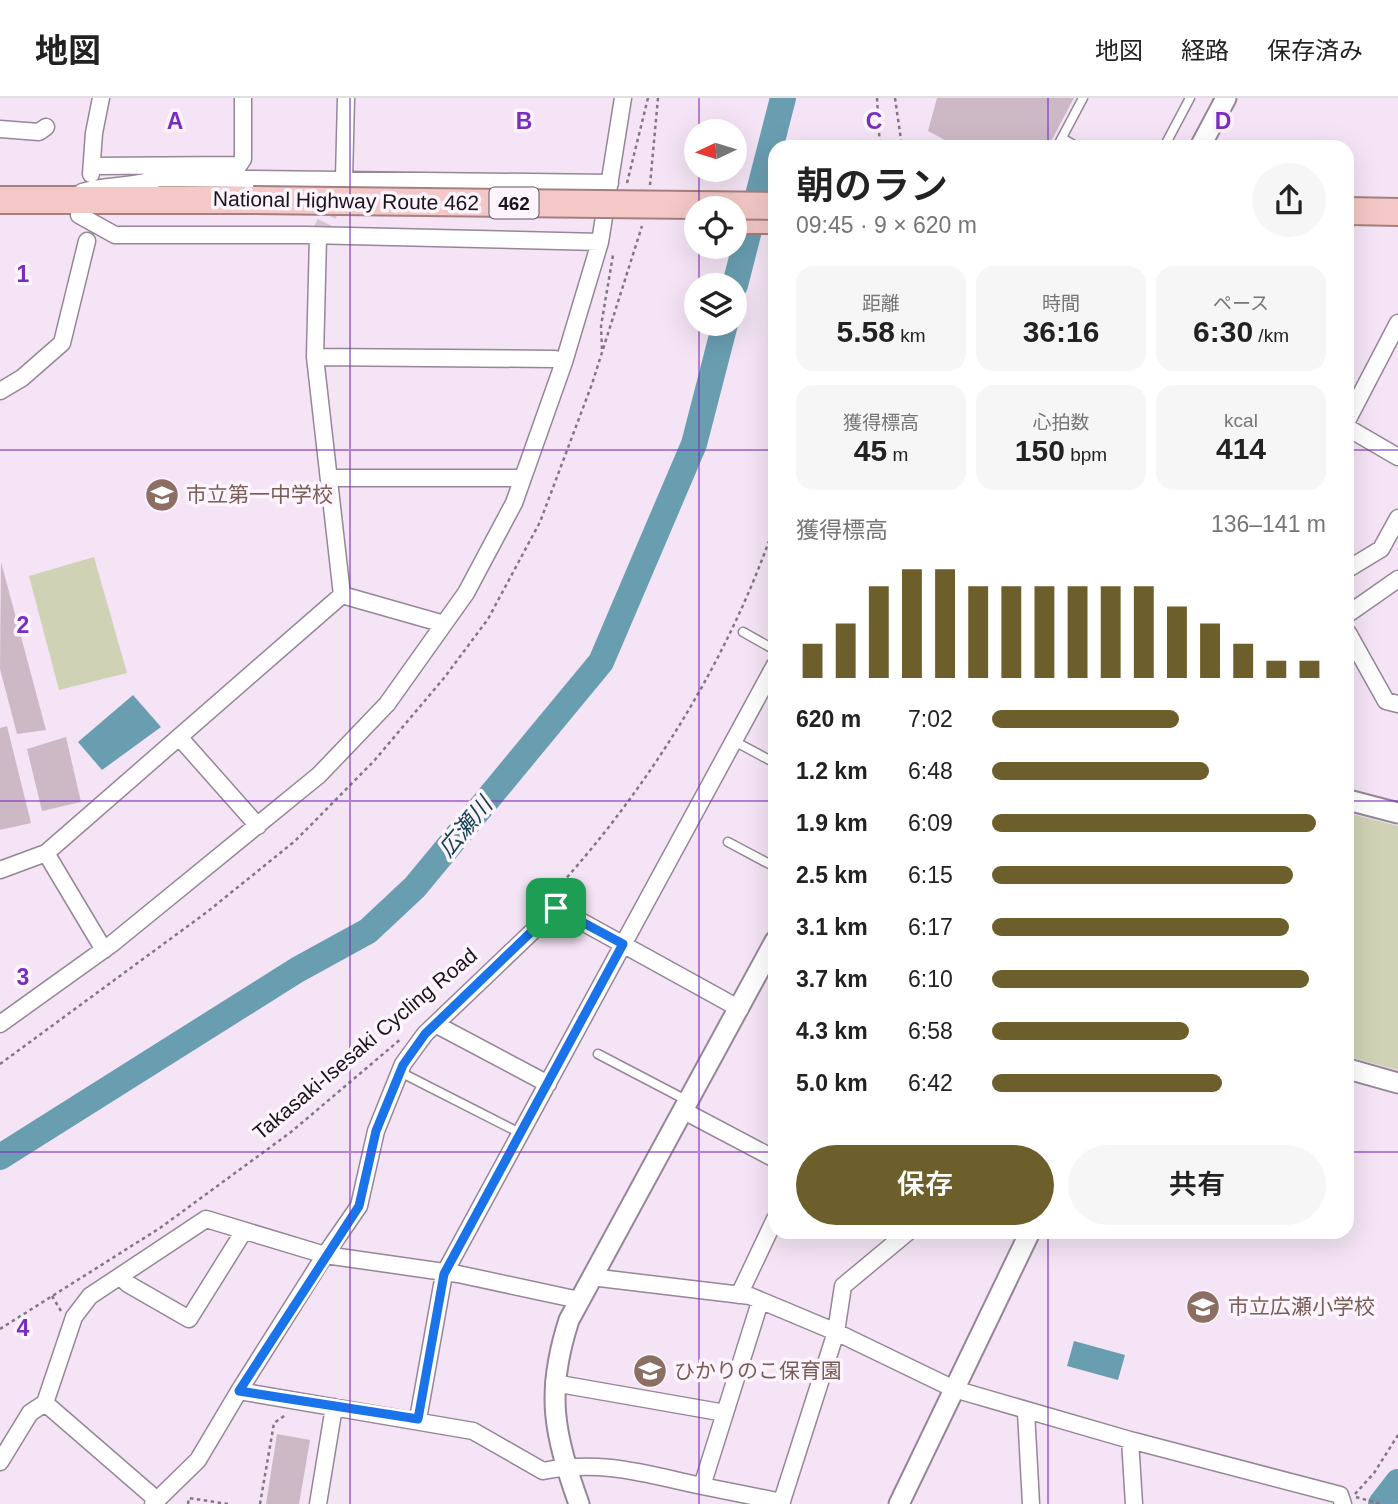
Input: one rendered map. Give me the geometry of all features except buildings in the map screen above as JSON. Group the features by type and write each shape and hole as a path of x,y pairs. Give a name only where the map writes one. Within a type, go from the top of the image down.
{"highway":[{"name":"National Highway Route 462","path":"0,200 72,207 768,206"},
{"name":"National Highway Route 462","path":"0,218 72,207"},
{"name":"National Highway Route 462","path":"252,207 684,219"},
{"path":"1354,211 1398,212"},
{"path":"747,220 768,220"},
{"path":"1354,230 1398,230"}],"street":[{"path":"101,98 94,133 92,171 239,165 243,159 243,98"},
{"path":"344,179 346,98"},
{"path":"0,1024 104,950 319,775 387,704 444,624 484,564 523,478 564,362 600,242 623,98"},
{"path":"1204,140 1226,98"},
{"path":"0,129 39,132 46,127"},
{"path":"600,242 116,235 72,207 96,188 142,184 159,178 610,183"},
{"path":"318,237 314,357 342,595"},
{"path":"0,391 23,378 62,343 87,241"},
{"path":"1354,403 1398,323"},
{"path":"314,357 555,359 564,362"},
{"path":"1354,431 1398,457"},
{"path":"329,478 523,478"},
{"path":"1354,565 1381,549 1398,518"},
{"path":"1354,610 1398,579"},
{"path":"342,595 444,624"},
{"path":"0,870 46,853 342,595"},
{"path":"1354,644 1386,701 1398,704"},
{"path":"418,1419 444,1274 768,678"},
{"path":"180,738 258,826"},
{"path":"1354,802 1398,813"},
{"path":"46,853 104,950"},
{"path":"46,1403 157,1503 198,1460 325,1255 359,1206 376,1131 400,1072 425,1034 556,908 740,1009"},
{"path":"579,1504 566,1466 553,1407 561,1345 591,1277 768,955"},
{"path":"437,1025 548,1084"},
{"path":"1354,1071 1398,1083"},
{"path":"687,1106 768,1154"},
{"path":"0,1462 30,1413 46,1403 74,1317 90,1296 206,1219 325,1255 579,1300"},
{"path":"120,1276 128,1284 190,1319 244,1231"},
{"path":"739,1295 768,1234"},
{"path":"239,1391 418,1419 473,1431 543,1471 566,1466 607,1465 781,1503 836,1332 843,1286 900,1239"},
{"path":"899,1504 1027,1239"},
{"path":"591,1277 739,1295 760,1301 836,1332 954,1389 1026,1412 1351,1499"},
{"path":"702,1486 760,1301"},
{"path":"554,1383 725,1413"},
{"path":"318,1504 334,1407"},
{"path":"1026,1412 1031,1504"},
{"path":"1130,1440 1133,1504"}],"lane":[{"path":"1065,140 1062,138 1083,98"},
{"path":"1168,140 1190,98"},
{"path":"743,632 768,646"},
{"path":"734,741 768,759"},
{"path":"728,842 768,863"},
{"path":"598,1054 687,1106"},
{"path":"400,1072 522,1134"}],"path":[{"path":"650,187 658,98"},
{"path":"877,98 880,140"},
{"path":"895,98 901,140"},
{"path":"0,1064 207,912 295,841 374,761 444,678 488,619 540,522 592,384 643,223"},
{"path":"545,902 609,828 674,733 714,664 768,540"},
{"name":"Takasaki-Isesaki Cycling Road","path":"0,1329 160,1228 291,1132 410,1032"},
{"path":"260,1504 274,1423"},
{"path":"1351,1499 1374,1473 1398,1435"},
{"path":"188,1504 189,1498 228,1504"},
{"path":"1351,1499 1381,1504"}],"green space":[{"path":"94,557 127,673 59,690 29,576"},
{"path":"1354,815 1398,826 1398,1070 1354,1059"}],"water":[{"path":"133,695 161,727 102,770 78,742"},
{"path":"1074,1341 1125,1355 1118,1380 1067,1366"}],"waterway":[{"name":"広瀬川","path":"772,140 783,98"},
{"name":"広瀬川","path":"738,273 768,156"},
{"name":"広瀬川","path":"0,1157 297,970 368,931 415,887 601,662 694,444 722,336"},
{"path":"1381,1504 1398,1482"}],"tunnel":[{"path":"318,237 338,195"}],"place":[{"name":"市立第一中学校","path":"162,495"},
{"name":"市立広瀬小学校","path":"1203,1307"},
{"name":"ひかりのこ保育園","path":"650,1371"}],"route":[{"path":"556,908 623,944 444,1274 418,1419 239,1391 359,1206 376,1131 403,1065 425,1034 556,908"}]}
